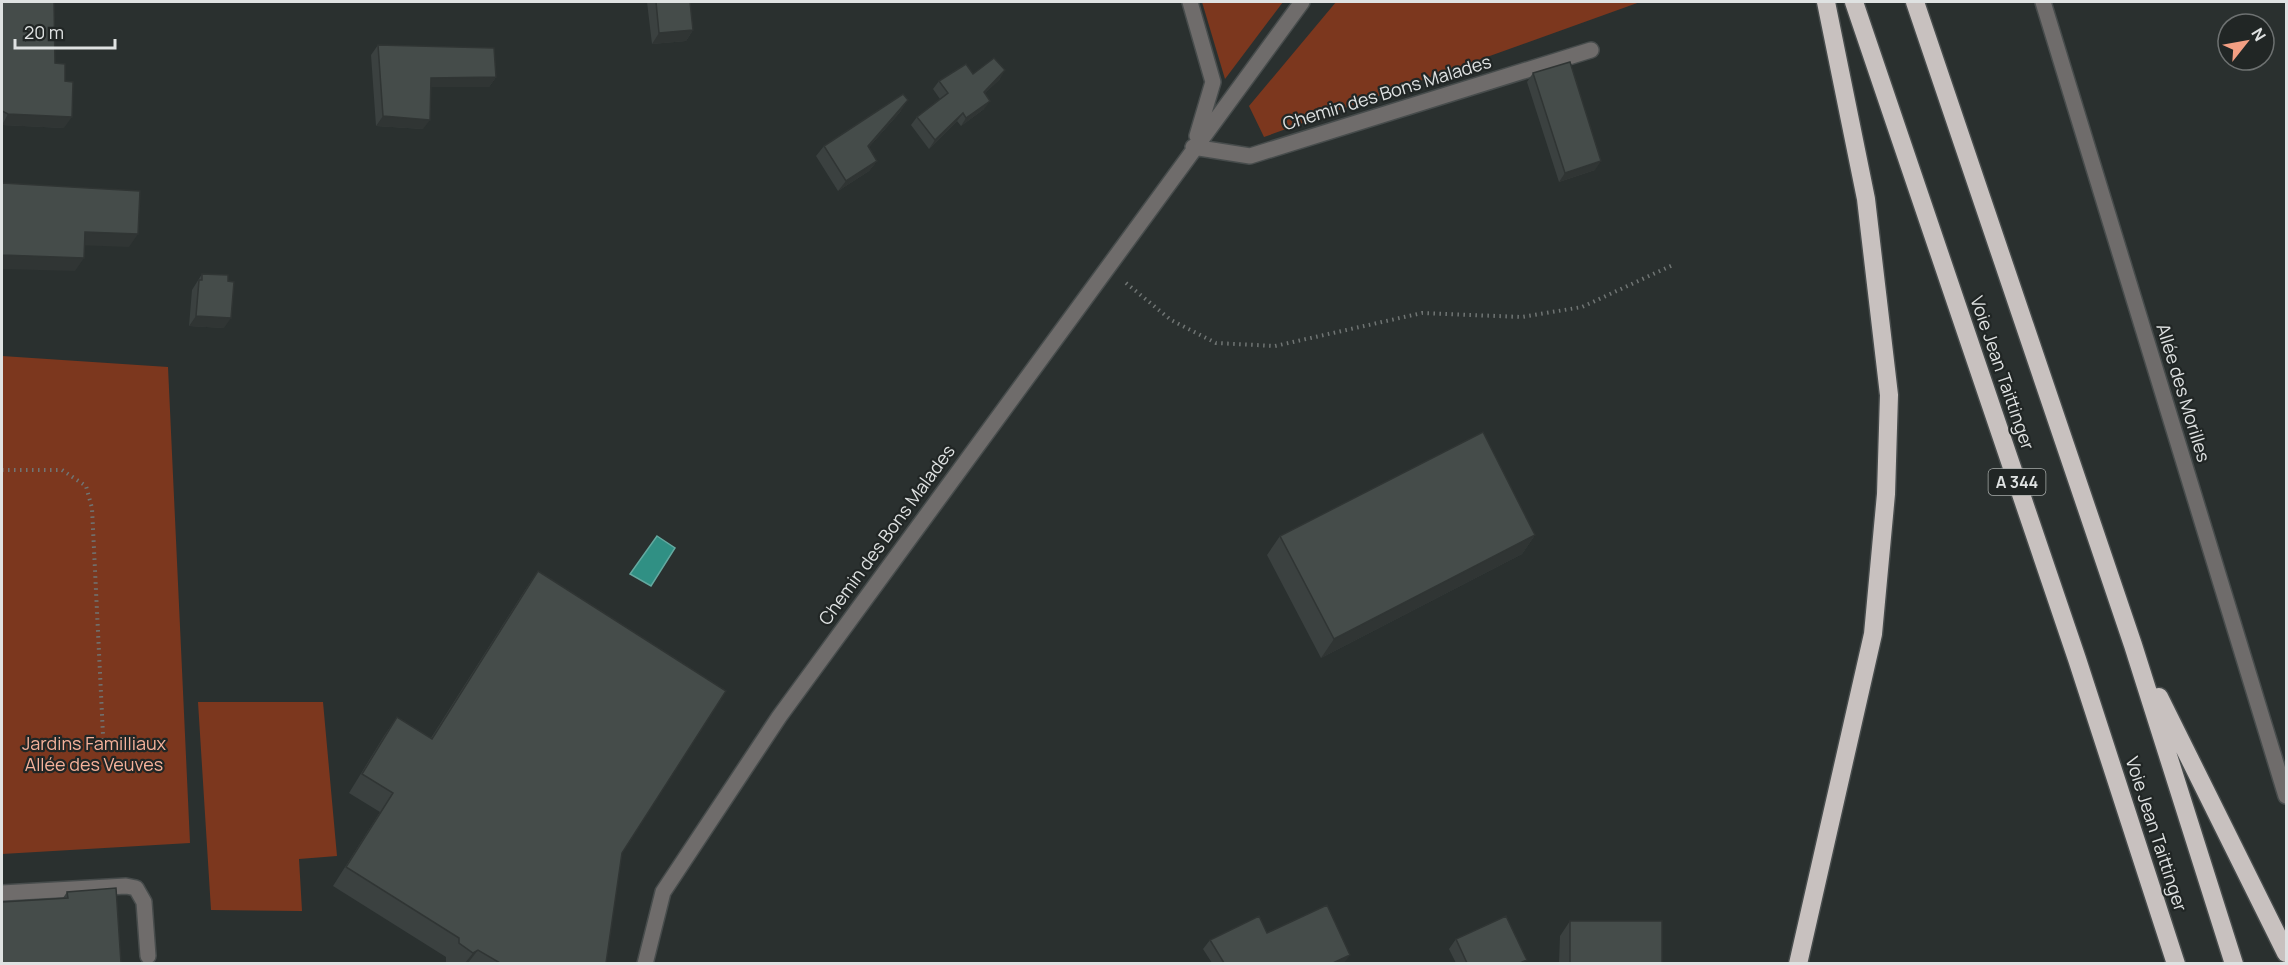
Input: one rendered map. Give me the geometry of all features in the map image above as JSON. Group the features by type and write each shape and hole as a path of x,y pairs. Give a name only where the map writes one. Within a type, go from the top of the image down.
{"highway":[{"path":"1798,963 1873,634 1886,494 1889,395 1866,199 1826,2"},
{"name":"Voie Jean Taittinger","path":"1854,2 2077,659 2176,963"},
{"name":"Voie Jean Taittinger","path":"1915,2 2133,645 2234,963"},
{"path":"2133,645 2286,953"}],"street":[{"name":"Chemin des Bons Malades","path":"1190,2 1213,82 1193,147"},
{"name":"Chemin des Bons Malades","path":"645,963 663,892 786,707 1193,147 1302,2"},
{"name":"Allée des Morilles","path":"2043,2 2286,796"},
{"name":"Chemin des Bons Malades","path":"1193,147 1250,156 1591,50"},
{"path":"2,893 126,886 136,888 144,902 148,956"}],"path":[{"path":"1106,267 1171,320 1216,343 1275,346 1422,313 1522,316 1582,307 1675,264"},
{"path":"2,470 62,470 86,486 92,508 104,756"}],"green space":[{"path":"1202,2 1283,2 1225,79"},
{"path":"1336,2 1640,2 1264,137 1249,106"},
{"name":"Jardins Familliaux Allée des Veuves","path":"2,356 168,367 190,843 2,854"},
{"path":"198,702 323,702 337,856 299,859 302,911 211,910"}],"shaded area":[{"path":"657,536 675,548 651,586 630,574"}],"building":[{"path":"2,2 54,2 55,63 65,64 65,81 73,82 72,117 8,114 2,111"},
{"path":"656,2 690,2 693,30 659,33"},
{"path":"378,45 494,48 496,77 431,78 430,120 383,116"},
{"path":"994,58 1005,70 984,92 990,101 966,118 963,113 935,140 917,117 948,93 939,81 966,64 973,74"},
{"path":"1570,62 1601,161 1565,173 1533,73"},
{"path":"903,94 908,100 868,146 877,161 846,181 824,146"},
{"path":"2,183 140,191 138,234 85,232 84,258 2,255"},
{"path":"202,274 228,275 228,281 234,282 231,318 196,316 199,280 202,280"},
{"path":"1483,432 1535,535 1334,639 1280,536"},
{"path":"538,571 726,691 622,853 606,963 500,963 478,950 473,953 459,943 459,938 346,867 393,793 362,774 397,717 432,739"},
{"path":"116,888 121,963 2,963 2,902 68,898 67,892"},
{"path":"1327,905 1350,955 1333,963 1224,963 1210,940 1259,916 1267,933"},
{"path":"1506,916 1527,960 1520,963 1467,963 1456,939"},
{"path":"1570,921 1662,921 1662,963 1570,963"}]}
